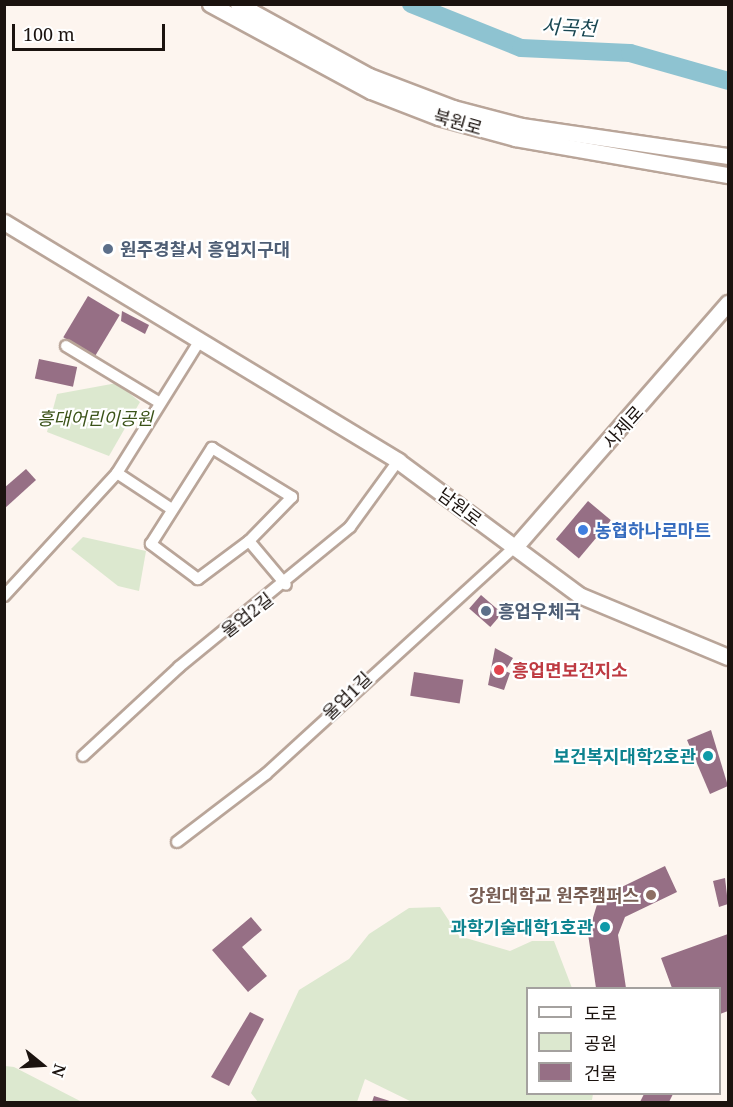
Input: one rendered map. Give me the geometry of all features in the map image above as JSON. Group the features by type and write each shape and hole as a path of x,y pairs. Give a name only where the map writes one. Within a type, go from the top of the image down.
{"street":[{"name":"북원로","path":"210,4 371,91 438,117 515,138 729,176"},
{"name":"북원로","path":"238,4 369,76 453,108 522,126 729,156"},
{"name":"남원로","path":"4,222 398,461 579,595 729,657"},
{"name":"사제로","path":"515,547 729,303"},
{"path":"4,596 117,473 199,342"},
{"path":"66,346 160,403"},
{"path":"218,449 292,497 249,541 205,579 192,578 151,544 170,508 206,452 218,449"},
{"name":"울업2길","path":"83,756 179,667 286,585 350,527 398,461"},
{"path":"117,473 170,508"},
{"path":"249,541 286,585"},
{"name":"울업1길","path":"177,842 266,774 515,547"}],"green space":[{"name":"흥대어린이공원","path":"117,383 140,402 109,456 47,432 57,394"},
{"path":"83,537 146,551 139,591 118,586 71,549"},
{"path":"440,907 459,936 510,951 532,941 554,941 572,987 526,987 526,1095 593,1095 592,1100 412,1102 365,1079 357,1102 258,1102 251,1093 299,990 349,959 369,934 409,908"},
{"path":"5,1066 14,1067 82,1102 5,1102"}],"building":[{"path":"88,296 120,315 95,356 63,337"},
{"path":"122,311 149,325 145,334 121,321"},
{"path":"39,359 77,367 73,387 35,379"},
{"path":"26,469 36,480 4,509 4,488"},
{"name":"농협하나로마트","path":"588,501 611,520 579,559 556,539"},
{"name":"흥업우체국","path":"481,595 502,613 490,627 469,609"},
{"name":"흥업면보건지소","path":"495,648 513,658 505,671 510,673 504,690 488,685"},
{"path":"414,672 463,680 460,704 410,696"},
{"name":"보건복지대학2호관","path":"711,730 728,786 710,794 687,740"},
{"name":"과학기술대학1호관","path":"665,866 677,892 625,917 618,935 626,987 596,987 588,934 599,898"},
{"path":"725,878 728,904 719,907 713,881"},
{"path":"251,917 262,930 242,947 267,976 248,992 212,950"},
{"path":"728,934 728,1011 721,1014 721,987 672,987 661,958"},
{"path":"250,1012 264,1019 229,1086 211,1077"},
{"path":"644,1095 672,1095 669,1102 640,1102"},
{"path":"374,1096 393,1102 372,1102"}],"waterway":[{"name":"서곡천","path":"411,4 521,48 630,53 728,81"}],"place":[{"name":"원주경찰서 흥업지구대","path":"108,249"},
{"name":"농협하나로마트","path":"583,530"},
{"name":"흥업우체국","path":"486,611"},
{"name":"흥업면보건지소","path":"499,670"},
{"name":"보건복지대학2호관","path":"708,756"},
{"name":"강원대학교 원주캠퍼스","path":"651,895"},
{"name":"과학기술대학1호관","path":"605,927"}]}
